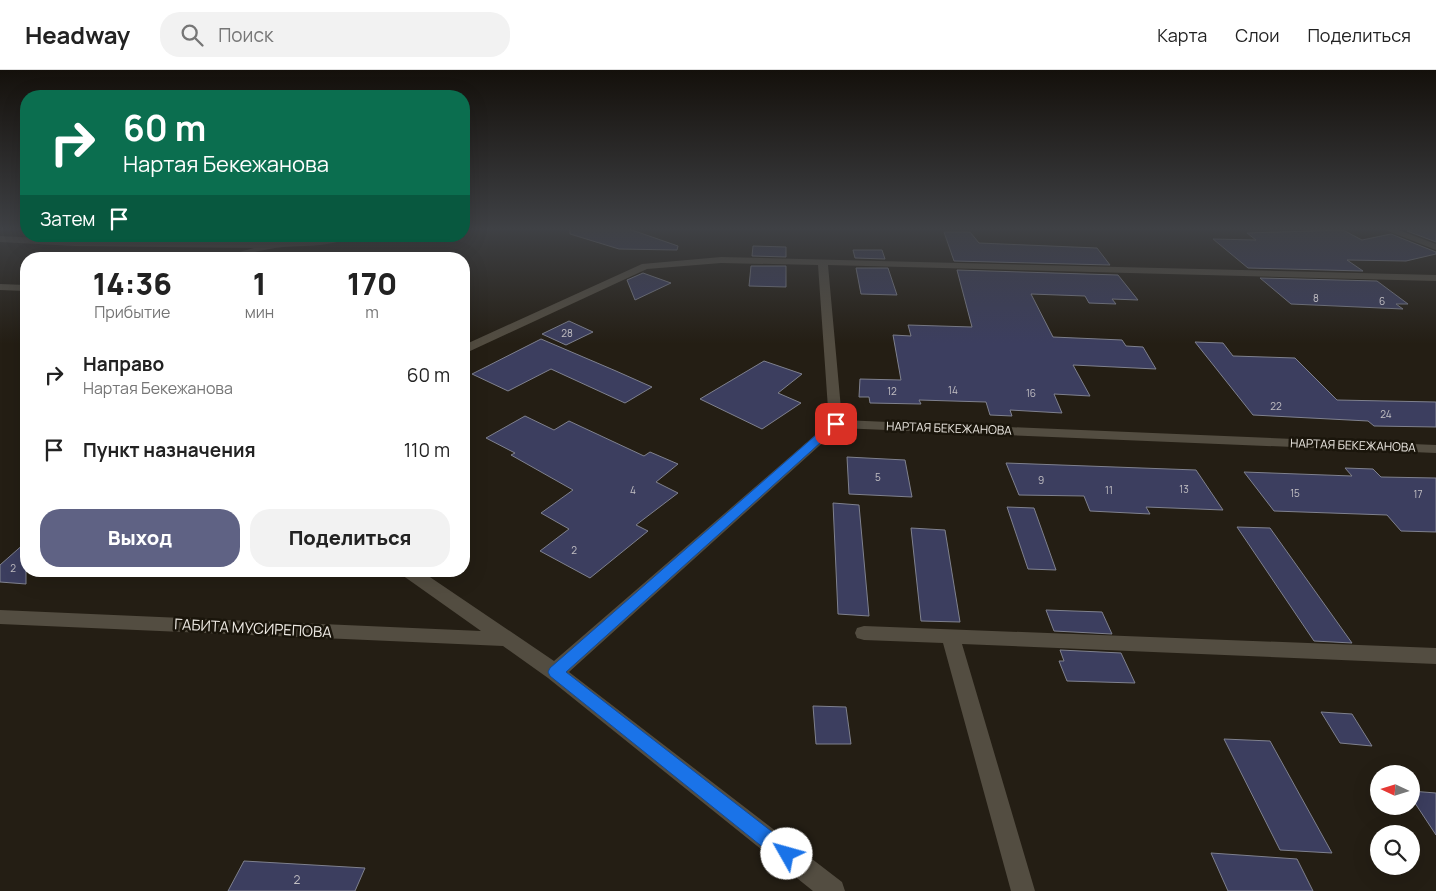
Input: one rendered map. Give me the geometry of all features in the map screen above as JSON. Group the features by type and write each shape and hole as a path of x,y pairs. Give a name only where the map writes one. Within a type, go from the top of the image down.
{"street":[{"path":"470,346 642,267"},
{"path":"555,672 836,424 823,267"},
{"path":"1027,267 1436,278"},
{"path":"0,287 20,288"},
{"name":"НАРТАЯ БЕКЕЖАНОВА","path":"836,424 1436,449"},
{"path":"417,577 555,672 833,891"},
{"name":"ГАБИТА МУСИРЕПОВА","path":"0,617 505,639"},
{"path":"864,632 1436,656"},
{"path":"950,635 975,718 1004,830 1023,891"}],"building":[{"path":"751,267 786,267 786,287 749,286"},
{"path":"1358,267 1363,271 1248,268"},
{"path":"856,268 888,268 897,295 861,294"},
{"path":"957,270 1118,275 1138,300 1112,299 1116,304 1089,303 1085,296 1031,294 1053,337 1122,340 1126,346 1143,347 1156,369 1073,365 1090,396 1054,394 1062,413 1010,410 1012,416 990,415 986,402 919,400 921,404 870,403 869,397 859,397 860,379 901,380 893,335 911,336 908,325 972,327"},
{"path":"643,273 671,283 635,300 627,280"},
{"path":"1260,278 1377,281 1408,304 1396,304 1403,309 1291,304"},
{"path":"569,321 593,332 566,345 542,334"},
{"path":"541,339 652,387 625,403 551,369 508,391 472,374"},
{"path":"1195,342 1223,343 1233,356 1295,358 1337,400 1436,402 1436,427 1374,426 1368,421 1253,415"},
{"path":"764,361 802,374 778,393 801,403 762,429 700,399"},
{"path":"525,416 554,430 569,421 644,456 650,452 678,464 656,482 678,493 636,525 648,531 590,578 540,551 569,529 541,513 573,490 511,455 515,453 486,438"},
{"path":"847,457 905,460 912,497 849,494"},
{"path":"1006,463 1196,470 1223,510 1146,507 1150,514 1090,511 1084,496 1019,495"},
{"path":"1345,468 1373,469 1381,477 1436,478 1436,532 1401,531 1387,515 1274,511 1244,472 1352,476"},
{"path":"833,503 859,505 869,616 838,614"},
{"path":"1007,507 1034,508 1056,570 1028,569"},
{"path":"1237,527 1270,528 1352,643 1314,641"},
{"path":"911,528 945,530 960,622 921,621"},
{"path":"20,547 20,577 26,577 26,584 0,582 0,565"},
{"path":"1046,610 1102,612 1112,634 1054,631"},
{"path":"1060,650 1121,653 1135,683 1067,681 1059,661 1064,661"},
{"path":"813,706 846,707 851,744 816,744"},
{"path":"1321,712 1352,714 1372,746 1340,743"},
{"path":"1224,739 1270,741 1332,853 1280,850"},
{"path":"1420,792 1436,793 1436,835 1420,811"},
{"path":"1211,853 1297,859 1313,891 1228,891"},
{"path":"244,861 365,868 355,891 228,891"}],"route":[{"path":"787,854 555,672 836,424"}]}
